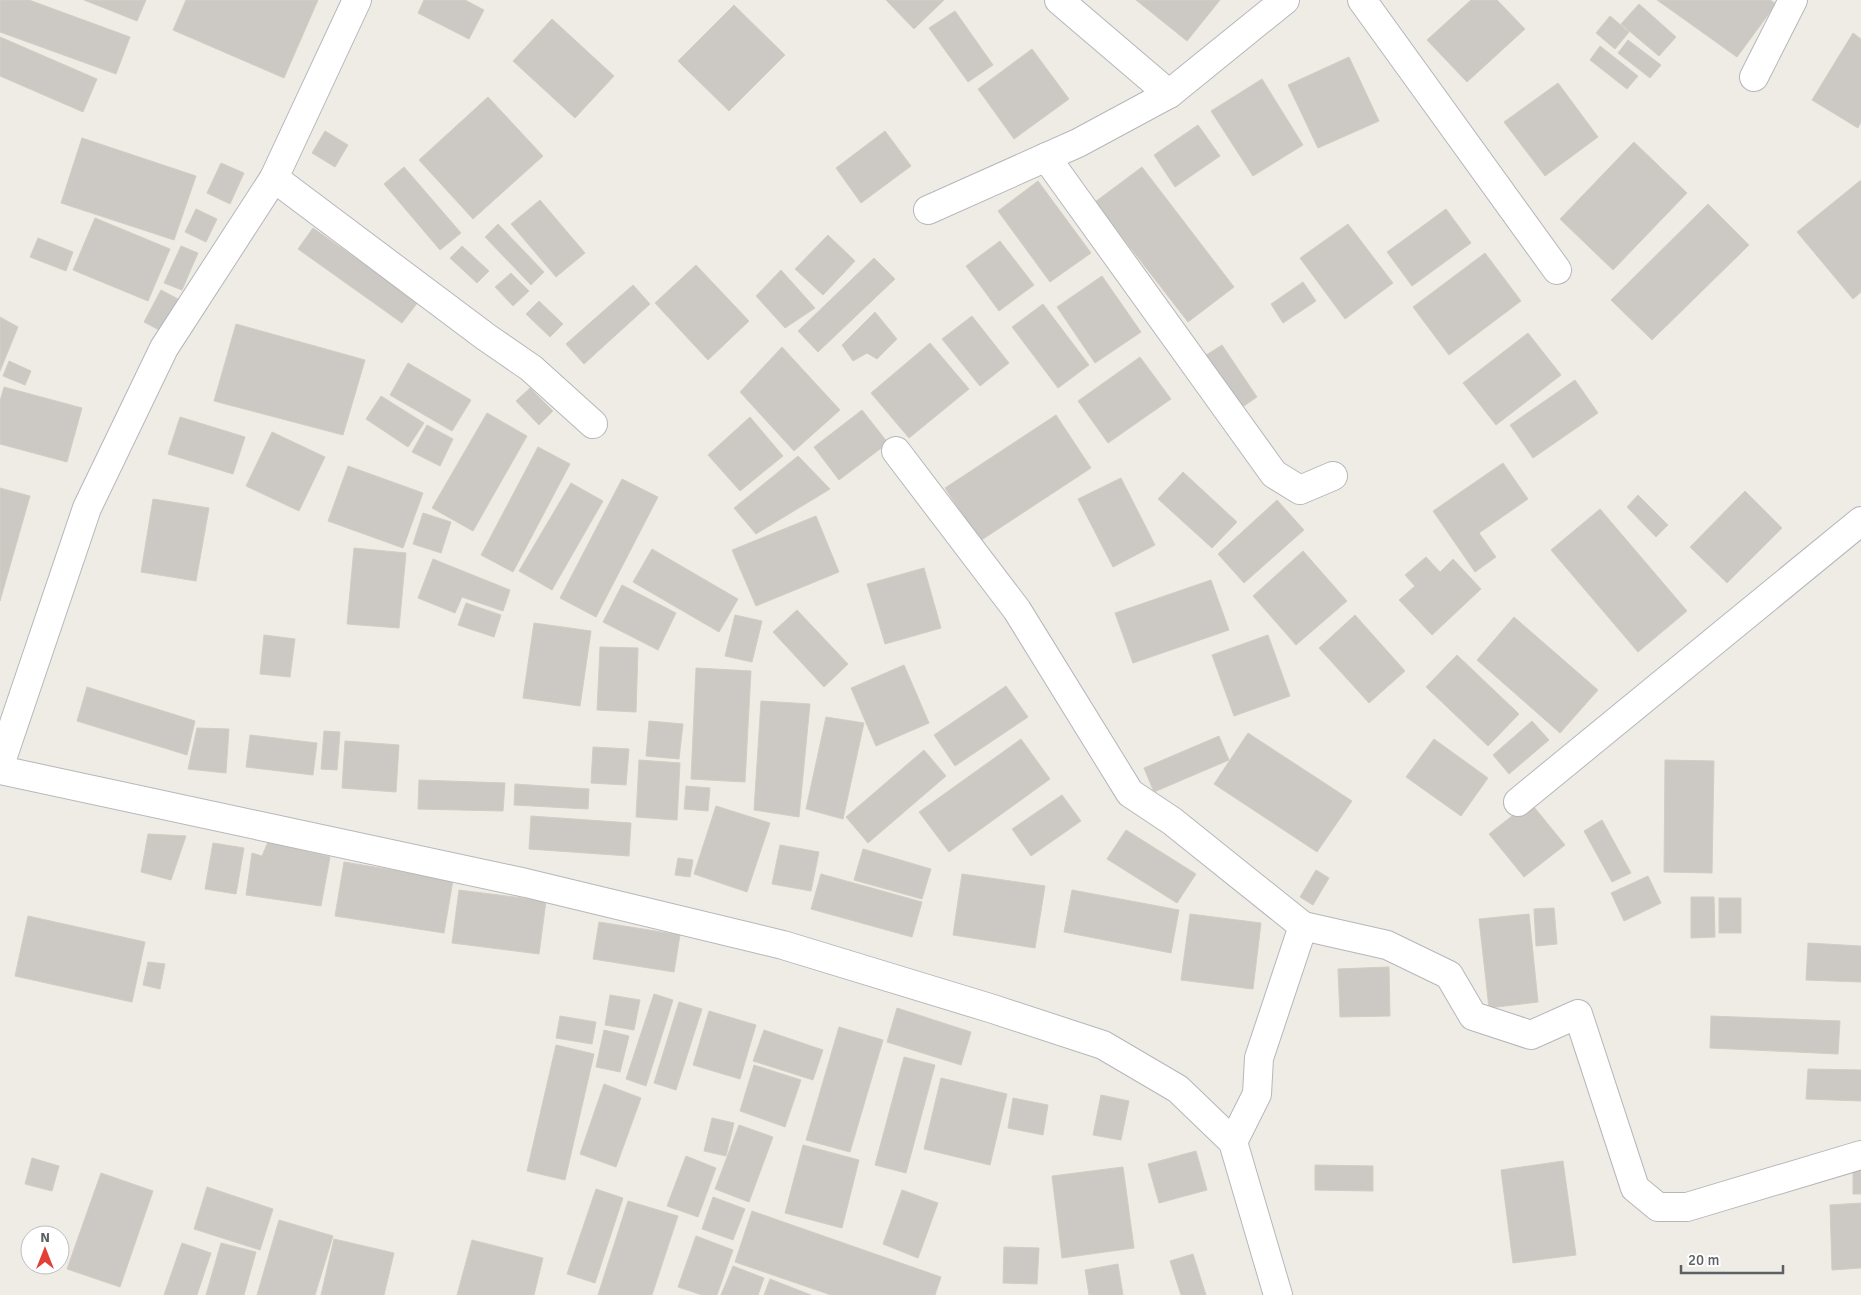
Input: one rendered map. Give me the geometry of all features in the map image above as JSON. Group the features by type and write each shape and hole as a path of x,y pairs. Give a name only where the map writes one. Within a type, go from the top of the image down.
{"street":[{"path":"0,765 87,508 164,348 274,178 357,0"},
{"path":"1060,0 1169,94"},
{"path":"928,210 1078,143 1169,94 1285,0"},
{"path":"1362,0 1557,270"},
{"path":"1754,77 1793,0"},
{"path":"1046,157 1274,474 1300,490 1333,476"},
{"path":"274,178 486,337 531,368 593,424"},
{"path":"896,451 1018,610 1130,793 1172,822 1303,926 1388,945 1450,975 1473,1016 1531,1035 1578,1014 1635,1188 1658,1207 1687,1208 1861,1155"},
{"path":"1518,802 1861,521"},
{"path":"0,770 526,883 783,945 993,1009 1103,1045 1178,1089 1233,1142 1278,1295"},
{"path":"1233,1142 1256,1094 1259,1058 1303,926"}],"building":[{"path":"0,0 29,0 130,37 116,74 0,32"},
{"path":"84,0 146,0 137,21"},
{"path":"186,0 318,0 284,78 173,30"},
{"path":"424,0 465,0 484,10 469,39 418,13"},
{"path":"886,0 944,0 914,29"},
{"path":"1136,0 1220,0 1187,41"},
{"path":"1471,0 1497,0 1525,29 1467,82 1427,40"},
{"path":"1657,0 1770,0 1776,4 1737,57"},
{"path":"1639,4 1676,37 1659,56 1621,24"},
{"path":"734,5 785,55 729,111 678,61"},
{"path":"955,11 993,65 968,82 929,28"},
{"path":"1610,16 1629,32 1615,49 1596,33"},
{"path":"552,19 614,76 575,118 513,61"},
{"path":"1853,33 1861,39 1861,122 1858,128 1812,100"},
{"path":"0,37 97,79 83,112 0,76"},
{"path":"1628,40 1661,65 1650,78 1618,53"},
{"path":"1600,46 1638,76 1627,89 1590,60"},
{"path":"1032,49 1069,99 1014,139 978,89"},
{"path":"1349,57 1379,121 1318,148 1288,85"},
{"path":"1262,79 1303,145 1253,176 1211,111"},
{"path":"1558,83 1598,137 1545,176 1504,122"},
{"path":"488,97 543,156 473,219 419,160"},
{"path":"1198,125 1220,156 1175,187 1154,155"},
{"path":"325,131 348,145 335,167 312,153"},
{"path":"885,131 911,166 861,203 836,168"},
{"path":"82,138 196,176 174,240 61,203"},
{"path":"1634,142 1687,193 1613,270 1560,219"},
{"path":"221,163 244,173 230,204 207,193"},
{"path":"404,167 461,233 440,250 384,184"},
{"path":"1142,167 1234,287 1188,322 1095,202"},
{"path":"1861,180 1861,292 1853,299 1797,232"},
{"path":"1038,181 1091,253 1050,282 998,211"},
{"path":"540,200 585,253 556,277 511,224"},
{"path":"1708,204 1749,245 1652,340 1611,300"},
{"path":"196,209 217,219 206,242 185,232"},
{"path":"1446,209 1471,243 1412,286 1387,252"},
{"path":"95,218 170,249 148,301 73,270"},
{"path":"498,224 544,272 531,285 485,237"},
{"path":"1348,224 1393,283 1345,319 1300,258"},
{"path":"313,228 418,302 402,323 298,249"},
{"path":"828,235 855,261 823,295 795,269"},
{"path":"38,238 73,252 66,271 30,257"},
{"path":"1000,241 1034,285 999,311 966,266"},
{"path":"181,246 198,253 182,290 164,283"},
{"path":"462,246 489,271 477,283 450,258"},
{"path":"1485,253 1521,301 1449,355 1413,307"},
{"path":"874,258 895,279 818,352 798,331"},
{"path":"696,265 749,321 708,360 655,303"},
{"path":"781,270 815,308 785,328 756,296"},
{"path":"511,273 529,291 513,306 495,287"},
{"path":"1102,276 1141,332 1095,363 1057,307"},
{"path":"1303,282 1316,301 1283,323 1271,304"},
{"path":"633,285 650,304 584,364 566,344"},
{"path":"161,290 178,299 161,331 144,322"},
{"path":"539,301 563,324 550,337 526,314"},
{"path":"1043,304 1089,365 1058,388 1012,327"},
{"path":"875,312 897,339 877,359 867,353 853,361 842,345"},
{"path":"972,316 1009,363 980,386 942,339"},
{"path":"0,317 18,327 0,371"},
{"path":"236,324 365,360 343,435 214,401"},
{"path":"1528,333 1561,375 1496,425 1463,383"},
{"path":"930,343 969,389 909,438 871,393"},
{"path":"1222,345 1257,397 1238,410 1203,357"},
{"path":"782,347 840,410 794,451 740,392"},
{"path":"1140,357 1171,399 1108,443 1078,401"},
{"path":"9,361 31,371 25,385 3,376"},
{"path":"408,363 471,400 452,431 390,395"},
{"path":"1575,380 1598,413 1533,458 1510,425"},
{"path":"4,387 82,408 67,462 0,444 0,401"},
{"path":"530,388 553,411 539,425 516,401"},
{"path":"381,396 424,423 408,447 366,419"},
{"path":"862,410 888,443 839,480 814,447"},
{"path":"487,413 527,436 473,531 432,508"},
{"path":"1056,415 1091,468 980,541 945,488"},
{"path":"180,417 245,437 233,474 168,454"},
{"path":"750,417 783,456 740,491 708,455"},
{"path":"427,425 453,439 440,466 412,452"},
{"path":"272,432 325,457 299,511 246,486"},
{"path":"538,447 570,464 513,572 481,555"},
{"path":"798,456 830,489 756,534 734,508"},
{"path":"1503,463 1528,499 1479,533 1496,557 1475,572 1433,511"},
{"path":"348,466 423,493 403,548 328,521"},
{"path":"1183,472 1237,522 1212,548 1158,499"},
{"path":"1121,478 1155,545 1113,567 1078,499"},
{"path":"622,479 658,497 596,617 560,598"},
{"path":"571,483 603,501 552,590 519,571"},
{"path":"0,488 30,496 0,601"},
{"path":"1745,491 1782,528 1727,583 1690,547"},
{"path":"1638,495 1668,525 1656,537 1627,507"},
{"path":"153,499 209,508 196,581 141,572"},
{"path":"1277,500 1304,530 1244,583 1218,554"},
{"path":"1600,509 1687,611 1638,652 1551,550"},
{"path":"423,513 451,522 441,553 413,544"},
{"path":"816,516 839,572 756,606 732,550"},
{"path":"354,548 406,553 399,628 347,624"},
{"path":"652,549 738,599 719,632 633,582"},
{"path":"1303,551 1347,601 1296,645 1253,596"},
{"path":"1426,557 1440,572 1453,559 1481,589 1432,635 1399,600 1415,586 1405,575"},
{"path":"433,559 510,590 503,611 462,597 455,613 418,598"},
{"path":"924,568 941,628 885,644 867,584"},
{"path":"1211,580 1229,630 1133,663 1115,613"},
{"path":"622,585 676,613 658,650 603,622"},
{"path":"466,603 501,615 494,637 458,625"},
{"path":"797,610 848,664 824,687 773,632"},
{"path":"735,615 762,621 752,662 725,656"},
{"path":"1355,615 1405,671 1369,703 1319,648"},
{"path":"1514,617 1598,690 1560,733 1477,660"},
{"path":"534,623 591,631 580,706 523,698"},
{"path":"264,635 295,639 290,677 260,674"},
{"path":"1268,635 1290,696 1234,716 1212,655"},
{"path":"600,647 638,648 636,712 597,710"},
{"path":"1457,655 1519,714 1488,746 1426,687"},
{"path":"904,665 929,723 876,746 851,688"},
{"path":"696,668 751,671 745,782 691,779"},
{"path":"1006,686 1028,717 955,766 934,735"},
{"path":"87,687 195,721 187,755 77,721"},
{"path":"761,701 810,704 799,817 754,810"},
{"path":"826,717 864,723 843,819 806,809"},
{"path":"649,721 683,724 679,759 646,756"},
{"path":"1532,721 1549,740 1509,774 1493,755"},
{"path":"197,728 229,729 226,773 188,769"},
{"path":"324,731 340,732 337,770 321,769"},
{"path":"1248,733 1352,801 1317,852 1214,784"},
{"path":"250,735 317,743 313,775 246,767"},
{"path":"1219,736 1229,760 1154,792 1144,768"},
{"path":"1021,739 1050,779 949,852 919,812"},
{"path":"1434,739 1488,778 1461,816 1406,777"},
{"path":"345,741 399,745 396,792 342,788"},
{"path":"593,747 629,749 626,785 591,783"},
{"path":"924,750 946,776 868,843 846,817"},
{"path":"639,760 680,763 677,820 636,817"},
{"path":"1665,760 1714,761 1712,873 1664,872"},
{"path":"419,780 505,783 503,811 418,809"},
{"path":"515,784 589,789 588,809 514,805"},
{"path":"686,786 710,788 708,811 684,809"},
{"path":"1062,795 1081,821 1031,856 1012,829"},
{"path":"1530,802 1565,845 1524,877 1489,834"},
{"path":"716,806 770,823 747,892 694,874"},
{"path":"531,816 631,823 629,856 529,849"},
{"path":"1602,820 1631,873 1612,882 1584,831"},
{"path":"1126,830 1196,874 1177,903 1107,859"},
{"path":"148,834 186,836 171,880 141,872"},
{"path":"268,842 330,857 321,906 246,895 252,853 262,856"},
{"path":"213,843 244,848 236,894 205,889"},
{"path":"780,845 819,852 811,891 772,884"},
{"path":"863,849 931,869 922,899 854,880"},
{"path":"678,858 693,860 690,877 675,875"},
{"path":"344,862 453,880 444,933 335,916"},
{"path":"1316,870 1329,878 1313,905 1300,897"},
{"path":"821,874 922,902 912,937 811,909"},
{"path":"962,874 1045,886 1035,948 953,935"},
{"path":"1648,876 1661,903 1624,921 1611,893"},
{"path":"459,890 546,901 539,954 452,943"},
{"path":"1072,890 1179,910 1171,953 1064,932"},
{"path":"1691,897 1714,897 1715,937 1691,938"},
{"path":"1719,898 1741,898 1741,933 1719,933"},
{"path":"1554,908 1557,944 1536,946 1534,909"},
{"path":"1190,914 1261,923 1253,989 1181,980"},
{"path":"1529,914 1538,1002 1489,1008 1479,919"},
{"path":"28,916 145,942 132,1002 15,976"},
{"path":"599,922 680,935 674,972 593,959"},
{"path":"1808,943 1861,946 1861,982 1806,980"},
{"path":"148,962 165,964 160,989 143,985"},
{"path":"1389,967 1390,1016 1340,1017 1338,969"},
{"path":"654,994 673,1000 646,1086 626,1079"},
{"path":"610,995 640,1000 634,1030 605,1025"},
{"path":"679,1002 702,1009 676,1090 654,1083"},
{"path":"897,1008 971,1032 961,1065 887,1042"},
{"path":"709,1011 756,1025 740,1079 693,1065"},
{"path":"560,1016 596,1022 592,1044 556,1038"},
{"path":"1711,1016 1840,1021 1838,1054 1710,1048"},
{"path":"839,1027 883,1040 850,1152 806,1140"},
{"path":"604,1030 629,1036 620,1072 596,1067"},
{"path":"764,1030 823,1050 813,1080 753,1061"},
{"path":"556,1045 594,1054 565,1180 527,1171"},
{"path":"904,1057 935,1065 906,1173 875,1165"},
{"path":"754,1065 801,1080 785,1127 740,1111"},
{"path":"1808,1069 1861,1070 1861,1101 1806,1099"},
{"path":"941,1078 1007,1094 990,1165 924,1149"},
{"path":"604,1084 641,1098 616,1167 580,1154"},
{"path":"1101,1095 1129,1101 1121,1140 1093,1135"},
{"path":"1013,1098 1048,1105 1043,1135 1008,1128"},
{"path":"712,1118 734,1123 726,1156 704,1151"},
{"path":"739,1125 773,1137 749,1202 715,1189"},
{"path":"803,1145 859,1160 842,1228 785,1213"},
{"path":"1196,1151 1207,1190 1159,1203 1148,1164"},
{"path":"686,1156 716,1168 698,1217 667,1206"},
{"path":"32,1158 59,1166 52,1191 25,1184"},
{"path":"1563,1161 1576,1255 1513,1263 1501,1170"},
{"path":"1853,1163 1861,1163 1861,1194 1853,1194"},
{"path":"1315,1165 1373,1166 1373,1191 1315,1190"},
{"path":"1123,1167 1134,1248 1062,1258 1052,1176"},
{"path":"101,1173 153,1191 120,1287 70,1270 70,1261"},
{"path":"207,1187 273,1209 260,1250 194,1229"},
{"path":"596,1189 623,1198 595,1283 567,1274"},
{"path":"902,1190 938,1203 918,1258 883,1244"},
{"path":"713,1197 745,1209 733,1240 702,1229"},
{"path":"628,1201 678,1216 652,1295 598,1295"},
{"path":"1861,1203 1861,1268 1832,1270 1830,1205"},
{"path":"752,1211 941,1277 935,1295 831,1295 735,1262"},
{"path":"279,1220 333,1236 315,1295 257,1295"},
{"path":"696,1236 733,1250 717,1295 702,1295 678,1287"},
{"path":"334,1239 394,1253 384,1295 321,1295"},
{"path":"472,1240 543,1258 534,1295 457,1295"},
{"path":"182,1243 211,1253 197,1295 164,1295"},
{"path":"221,1243 256,1252 244,1295 206,1295"},
{"path":"1004,1247 1039,1248 1037,1284 1003,1283"},
{"path":"1193,1254 1206,1295 1181,1295 1170,1261"},
{"path":"1118,1264 1123,1295 1089,1295 1085,1270"},
{"path":"733,1266 764,1278 758,1295 721,1295"},
{"path":"770,1279 811,1295 764,1295"}]}
